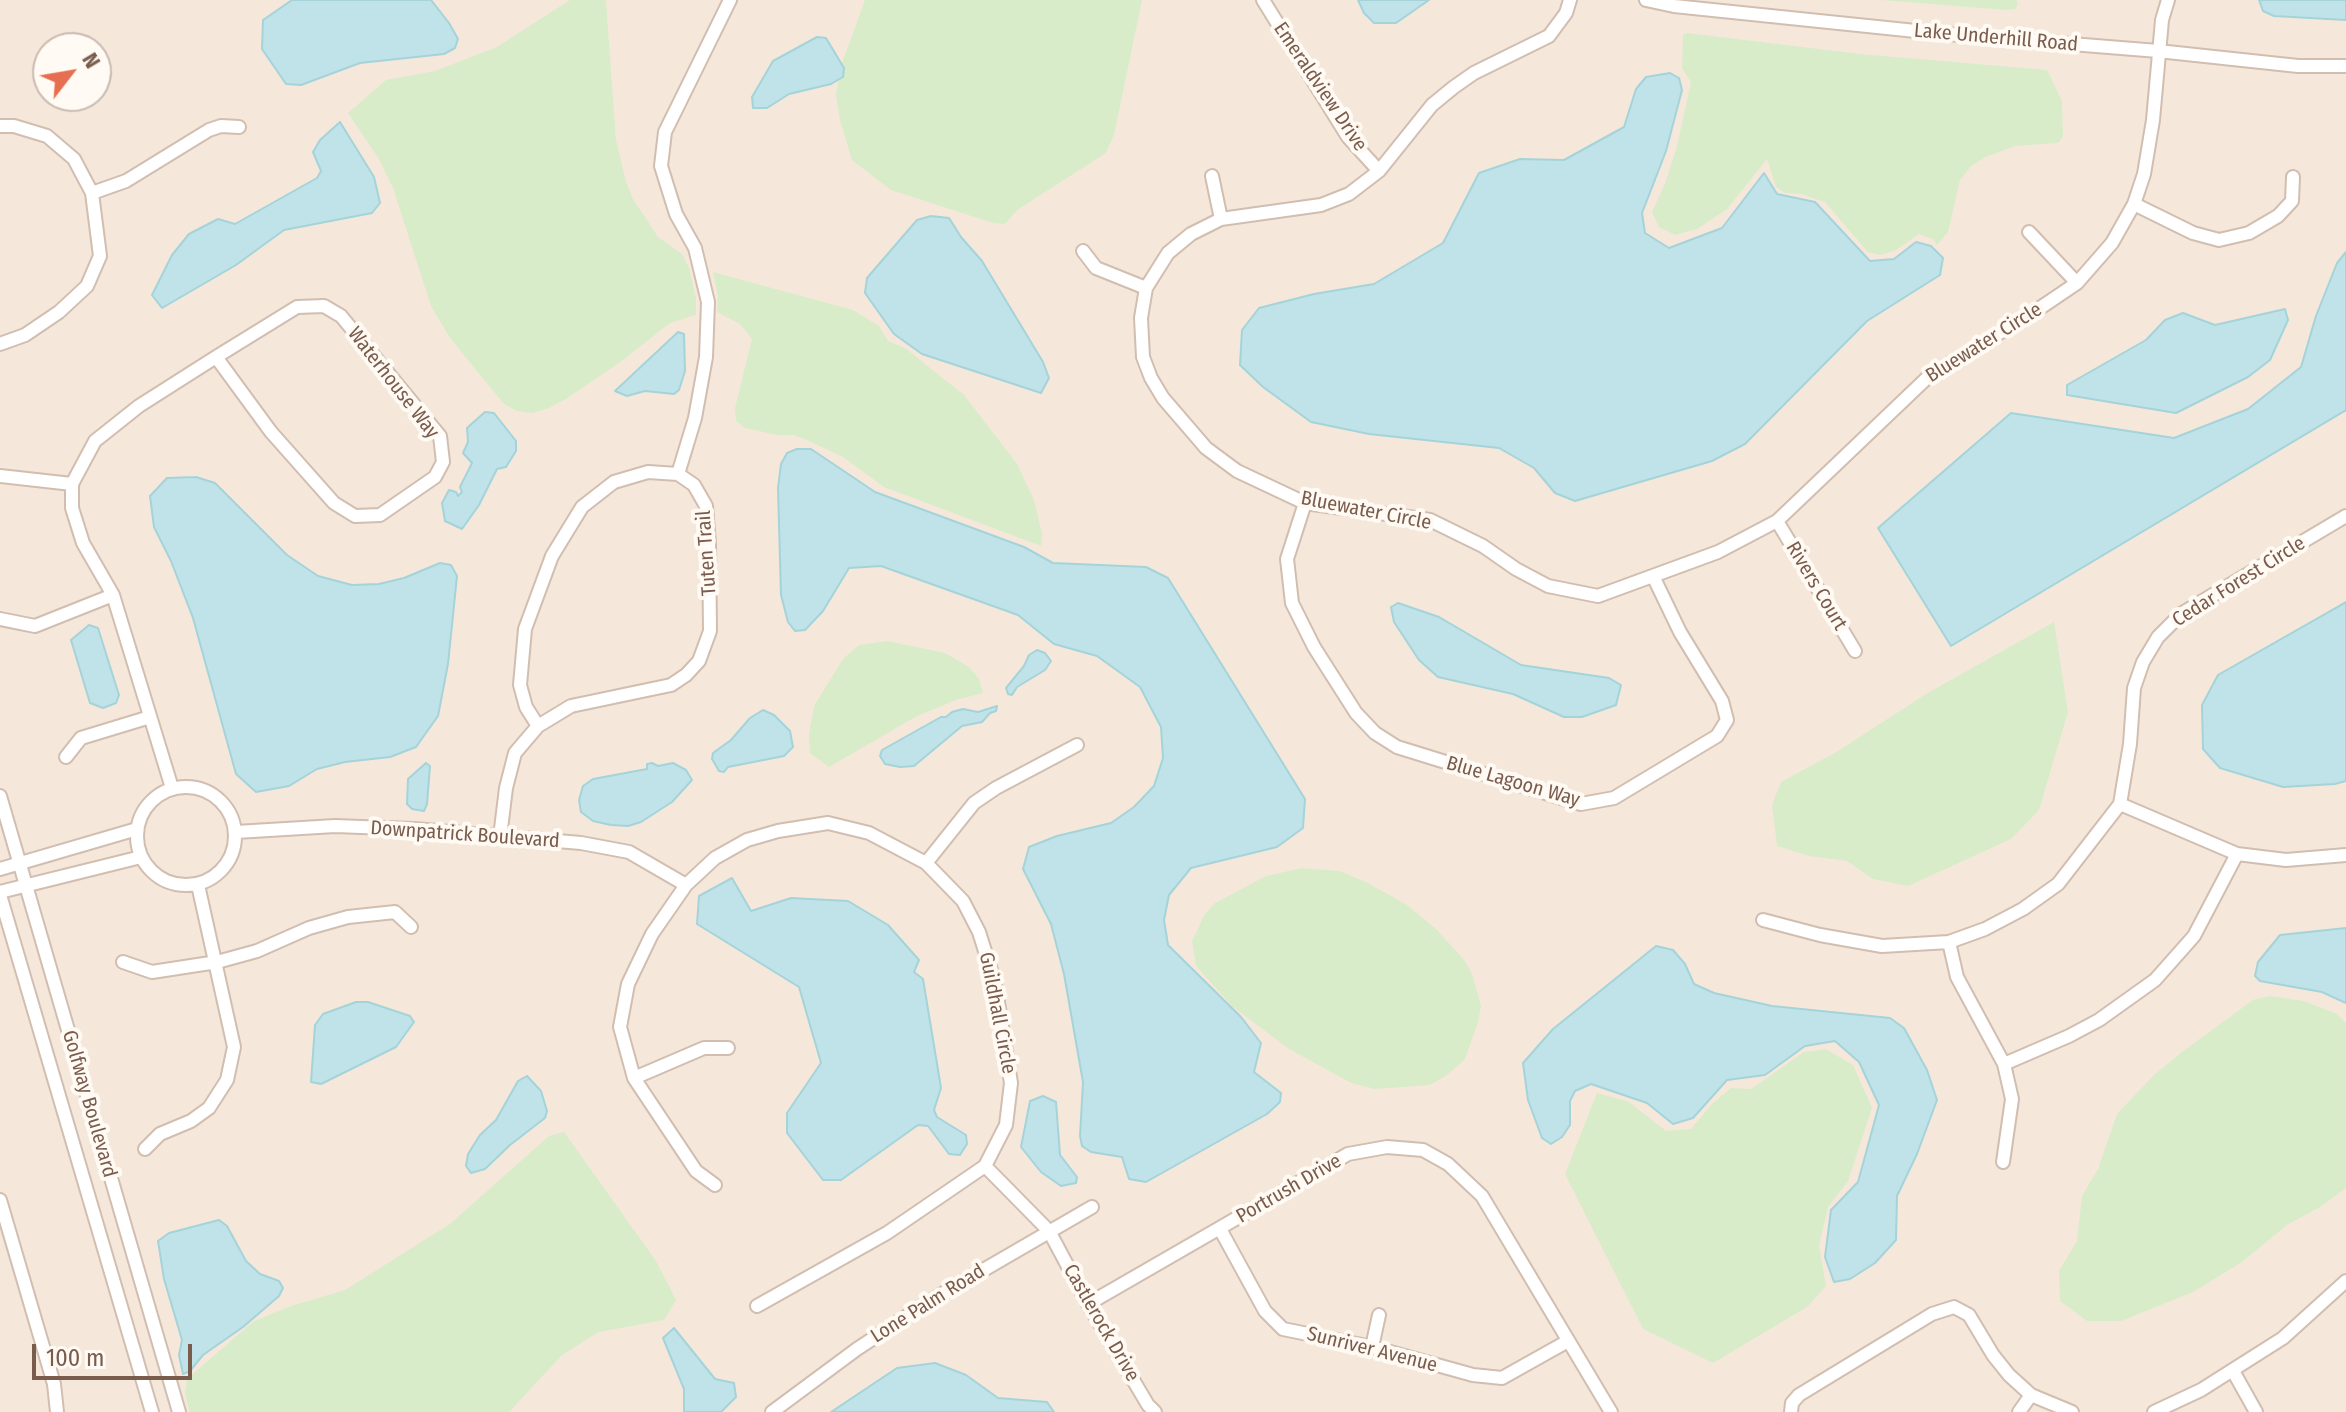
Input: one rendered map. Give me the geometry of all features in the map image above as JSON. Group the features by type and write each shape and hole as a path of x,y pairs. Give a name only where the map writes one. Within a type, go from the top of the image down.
{"street":[{"path":"538,726 526,707 520,685 525,629 552,556 582,507 614,482 648,472 678,474 695,418 706,357 708,302 695,248 676,214 661,166 665,132 730,0"},
{"name":"Emeraldview Drive","path":"1263,0 1348,137 1379,171"},
{"name":"Bluewater Circle","path":"1570,0 1566,13 1549,36 1474,73 1432,105 1379,171 1349,194 1321,205 1221,219 1191,234 1168,253 1146,288 1141,318 1143,357 1163,398 1206,448 1261,484 1305,503 1430,520 1483,546 1548,586 1598,596 1718,552 1777,521 1928,377 2077,283 2112,243 2134,204 2144,174 2153,120 2162,20 2168,0"},
{"name":"Lake Underhill Road","path":"1646,0 1674,6 1935,33 2298,66 2346,66"},
{"path":"0,126 14,126 47,136 74,159 92,193 100,256 87,286 59,312 25,335 0,344"},
{"path":"92,193 126,181 209,130 221,126 239,127"},
{"path":"1212,176 1221,219"},
{"path":"2134,204 2193,233 2219,240 2249,233 2278,216 2292,201 2293,177"},
{"path":"2029,232 2077,283"},
{"path":"1083,251 1096,268 1146,288"},
{"name":"Waterhouse Way","path":"72,484 95,441 114,423 216,357 297,307 324,306 341,316 440,436 443,462 435,477 380,515 355,516 334,503 281,444 216,357"},
{"name":"Tuten Trail","path":"500,837 506,788 515,753 538,726 571,706 671,685 699,661 710,631 706,506 694,485 678,474"},
{"path":"0,476 72,484 72,508 83,543 113,595 172,788"},
{"name":"Blue Lagoon Way","path":"1305,503 1287,559 1292,603 1314,647 1356,713 1375,733 1397,747 1581,804 1614,798 1717,736 1727,720 1722,701 1680,632 1653,576"},
{"name":"Cedar Forest Circle","path":"2120,804 2130,744 2134,688 2143,662 2158,637 2181,614 2346,516"},
{"name":"Rivers Court","path":"1777,521 1855,651"},
{"path":"0,619 35,626 113,595"},
{"path":"66,757 81,738 150,717"},
{"path":"926,863 974,803 1077,745"},
{"path":"189,787 215,796 232,818 236,832 232,855 226,866 209,881 198,885 175,885 165,881 147,867 137,843 137,829 142,815 150,803 172,788 189,787"},
{"name":"Golfway Boulevard","path":"0,796 179,1412"},
{"path":"1763,920 1820,935 1882,946 1949,942 1985,929 2023,909 2058,884 2120,804 2237,854 2286,860 2346,855"},
{"name":"Guildhall Circle","path":"715,1185 696,1171 634,1078 620,1027 628,984 652,934 686,885 715,858 747,840 778,831 828,823 869,833 926,863 963,901 979,932 995,983 1011,1083 1006,1125 985,1166 887,1233 757,1306"},
{"name":"Downpatrick Boulevard","path":"236,832 335,826 414,829 581,843 629,852 686,885"},
{"path":"0,869 137,829"},
{"path":"2004,1064 2099,1020 2155,980 2194,936 2237,854"},
{"path":"0,893 141,857"},
{"path":"145,1149 160,1134 191,1121 209,1108 227,1080 234,1047 198,885"},
{"name":"Golfway Boulevard","path":"0,893 152,1412"},
{"path":"123,962 152,972 217,962 257,951 309,928 348,917 395,912 411,927"},
{"path":"1949,942 1957,977 2004,1064 2012,1099 2003,1162"},
{"path":"634,1078 704,1048 728,1048"},
{"name":"Portrush Drive","path":"1088,1304 1348,1154 1387,1147 1423,1150 1448,1164 1482,1196 1611,1412"},
{"path":"985,1166 1049,1231"},
{"path":"0,1200 54,1384 57,1412"},
{"name":"Lone Palm Road","path":"772,1412 857,1349 930,1301 1092,1207"},
{"name":"Sunriver Avenue","path":"1220,1229 1265,1311 1283,1329 1372,1347 1473,1375 1502,1378 1568,1341"},
{"name":"Castlerock Drive","path":"1049,1231 1088,1304 1155,1412"},
{"path":"2154,1412 2178,1403 2283,1338 2346,1281"},
{"path":"117,1291 141,1284"},
{"path":"1791,1412 1792,1403 1799,1395 1932,1314 1954,1307 1969,1315 1993,1355 2031,1395 2072,1412"},
{"path":"1372,1347 1379,1315"},
{"path":"2233,1371 2256,1412"},
{"path":"2019,1412 2031,1395"}],"shaded area":[{"path":"0,0 2346,0 2346,1412 0,1412"}],"green space":[{"path":"570,0 606,0 616,140 626,182 633,199 658,237 682,254 689,268 696,298 696,315 670,323 566,399 532,413 517,411 504,404 450,338 431,306 393,188 379,159 348,113 386,80 435,71 497,47"},
{"path":"865,0 1142,0 1114,135 1106,153 1017,210 1005,224 993,223 891,190 852,160 836,94 842,63"},
{"path":"1881,0 2018,2 2016,9 2006,10"},
{"path":"1687,33 1860,54 2047,70 2062,101 2063,137 2058,143 2015,146 1971,166 1960,180 1948,232 1937,245 1933,239 1919,234 1896,250 1880,255 1868,252 1825,202 1801,194 1785,193 1776,187 1767,159 1727,209 1697,229 1675,235 1659,227 1652,212 1677,146 1691,82 1682,68 1683,35"},
{"path":"713,272 853,310 879,326 888,341 905,348 964,395 1017,464 1034,500 1042,534 1041,546 884,487 843,457 809,441 794,435 777,435 745,428 736,421 735,408 752,339 740,324 717,312 718,295"},
{"path":"2054,622 2068,712 2039,810 2011,839 1908,886 1873,879 1847,861 1809,856 1777,846 1772,805 1781,782 1838,751 1926,694"},
{"path":"887,641 945,653 969,667 979,679 983,693 917,716 829,767 810,753 809,734 814,706 843,659 859,645"},
{"path":"1302,868 1340,871 1407,905 1436,929 1465,961 1481,1006 1465,1059 1447,1075 1430,1085 1375,1089 1351,1083 1289,1049 1232,1006 1196,966 1192,941 1205,914 1215,903 1266,876"},
{"path":"2269,996 2304,1001 2337,1014 2346,1023 2346,1188 2287,1225 2242,1262 2193,1292 2121,1321 2087,1321 2060,1301 2059,1271 2077,1241 2082,1196 2098,1169 2117,1114 2154,1075 2186,1049 2253,1000"},
{"path":"1826,1049 1853,1065 1872,1108 1848,1181 1828,1207 1819,1245 1826,1286 1807,1307 1713,1363 1643,1329 1565,1174 1597,1093 1629,1102 1666,1131 1691,1129 1712,1104 1731,1088 1751,1089 1804,1052"},
{"path":"564,1132 656,1261 676,1300 664,1320 599,1332 562,1355 509,1412 190,1412 185,1393 187,1379 254,1321 345,1290 450,1224 549,1136"}],"water":[{"path":"292,0 431,0 458,39 455,48 444,54 360,63 301,85 286,84 262,49 263,20"},
{"path":"1358,0 1429,0 1396,23 1374,23 1364,13"},
{"path":"2259,0 2346,0 2346,20 2274,16 2263,11"},
{"path":"817,37 826,38 844,68 843,77 831,84 789,94 767,108 753,108 752,97 773,61"},
{"path":"1670,73 1679,78 1682,90 1666,151 1642,213 1645,233 1669,248 1722,228 1764,173 1777,194 1815,202 1870,261 1894,259 1916,242 1931,246 1943,258 1940,275 1867,321 1745,444 1712,461 1575,501 1555,493 1534,468 1499,448 1369,434 1311,422 1263,387 1240,365 1242,330 1259,308 1314,294 1374,284 1443,243 1479,173 1520,159 1564,160 1624,127 1636,89 1646,77"},
{"path":"340,122 374,177 380,203 372,213 284,230 236,265 162,308 152,295 172,255 189,234 218,219 235,224 317,178 321,171 313,152 320,140"},
{"path":"931,216 949,218 982,261 1043,362 1049,378 1041,393 922,354 894,334 865,293 867,278 917,220"},
{"path":"2346,252 2346,410 1951,646 1878,528 2011,413 2174,438 2248,409 2301,367 2316,316 2337,263"},
{"path":"2285,309 2288,320 2270,360 2248,377 2176,413 2067,395 2067,385 2146,340 2165,320 2183,313 2215,325"},
{"path":"678,332 684,334 685,371 679,390 674,394 645,391 627,396 615,391"},
{"path":"485,412 494,413 516,441 516,451 506,467 497,469 479,505 462,529 445,521 442,503 449,490 458,496 462,492 460,487 472,463 463,453 468,442 467,428"},
{"path":"811,449 875,492 1024,547 1053,563 1146,567 1168,578 1305,799 1303,828 1277,847 1191,868 1169,895 1164,920 1168,945 1241,1017 1261,1043 1254,1072 1281,1093 1280,1102 1267,1114 1146,1182 1129,1179 1122,1157 1091,1152 1082,1146 1083,1082 1064,974 1051,924 1023,869 1029,847 1057,836 1111,823 1134,807 1154,786 1163,758 1161,727 1140,687 1097,656 1054,644 1018,615 881,566 849,568 823,611 805,630 795,631 788,622 781,595 778,488 781,464 787,453"},
{"path":"196,477 215,483 287,555 318,576 352,585 379,584 404,578 440,563 451,565 457,576 448,664 438,716 416,747 390,757 317,769 289,786 256,792 236,774 193,618 154,527 150,496 167,478"},
{"path":"2346,602 2346,781 2283,787 2220,768 2203,749 2202,705 2218,675"},
{"path":"1398,603 1439,617 1521,665 1609,678 1621,685 1616,705 1582,717 1564,717 1513,694 1438,677 1419,660 1394,622 1391,607"},
{"path":"89,625 98,628 119,695 116,703 103,708 90,703 71,640"},
{"path":"1037,650 1045,653 1051,661 1045,670 1017,687 1012,695 1008,694 1006,688 1029,655"},
{"path":"997,706 996,711 982,722 962,726 914,766 885,764 880,756 882,750 952,712 963,709 978,712"},
{"path":"763,710 774,715 790,731 793,747 784,756 719,771 712,759 713,753 731,740 750,718"},
{"path":"426,763 430,766 427,804 424,811 412,809 407,804 408,779"},
{"path":"673,763 686,770 692,780 672,802 641,822 628,826 593,821 581,812 579,800 583,786 593,779 647,769 647,764 658,766"},
{"path":"732,878 751,911 791,898 848,901 888,925 919,960 914,972 923,979 941,1088 934,1110 937,1117 966,1135 967,1144 960,1155 949,1154 928,1126 918,1125 841,1180 823,1180 787,1133 787,1113 821,1063 799,987 697,924 699,896"},
{"path":"2346,928 2346,1003 2322,992 2260,981 2255,976 2258,962 2280,935"},
{"path":"1656,946 1673,950 1685,964 1694,984 1714,993 1772,1006 1890,1018 1904,1028 1927,1070 1937,1100 1897,1196 1896,1240 1875,1263 1850,1279 1834,1282 1825,1257 1831,1210 1858,1182 1879,1105 1859,1062 1835,1041 1805,1046 1765,1075 1727,1080 1693,1118 1673,1124 1647,1103 1591,1084 1575,1091 1570,1101 1570,1125 1562,1137 1551,1144 1542,1138 1528,1100 1523,1063 1553,1029"},
{"path":"356,1002 368,1002 410,1016 414,1022 396,1047 321,1084 311,1082 315,1025 323,1014"},
{"path":"527,1076 541,1091 547,1111 545,1118 485,1169 471,1173 466,1166 468,1154 480,1135 496,1120 518,1081"},
{"path":"1043,1096 1056,1102 1060,1155 1077,1177 1076,1183 1061,1186 1041,1172 1021,1147 1030,1101"},
{"path":"219,1220 227,1226 246,1261 260,1274 279,1281 283,1288 279,1296 243,1327 203,1355 190,1371 183,1374 179,1355 182,1340 164,1279 158,1241 169,1233"},
{"path":"674,1328 715,1379 734,1383 736,1397 721,1412 684,1412 684,1389 663,1338"},
{"path":"935,1363 966,1375 998,1398 1047,1402 1054,1412 831,1412 897,1368"}]}
